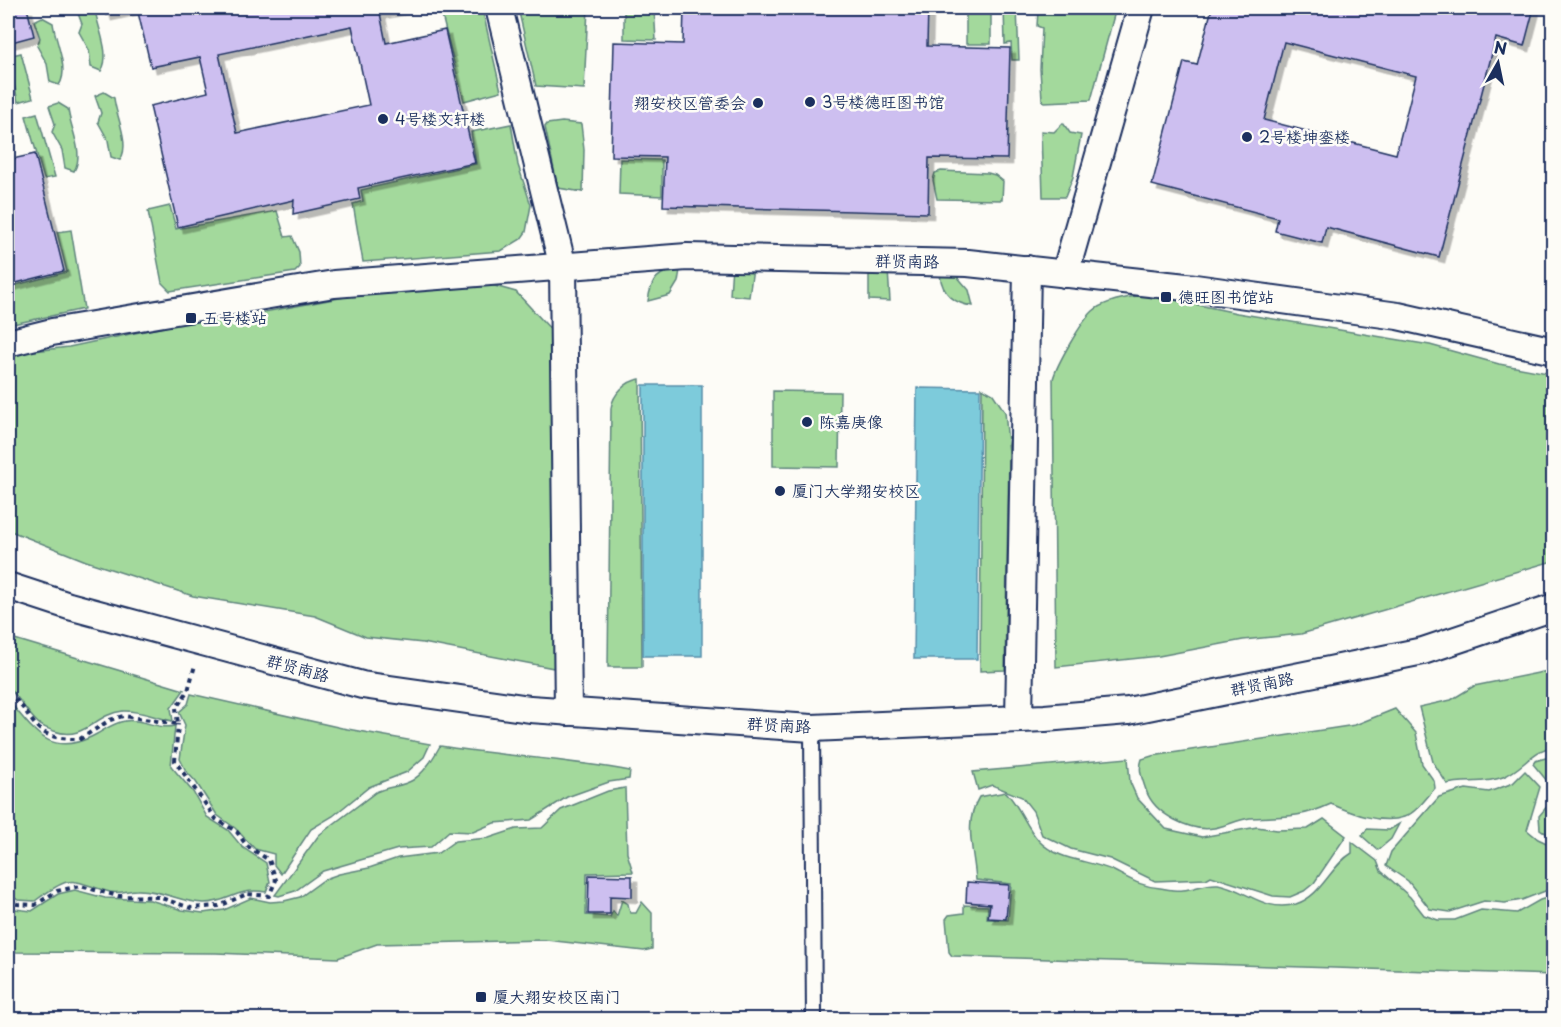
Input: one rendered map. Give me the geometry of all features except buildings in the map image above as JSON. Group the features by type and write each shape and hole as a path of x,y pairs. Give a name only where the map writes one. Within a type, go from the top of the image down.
{"street":[{"path":"499,8 563,267 568,712"},
{"path":"1065,274 1141,8"},
{"name":"群贤南路","path":"8,343 52,332 334,284 687,257 968,263 1027,269 1398,316 1554,351"},
{"path":"1019,719 1027,269"},
{"name":"群贤南路","path":"8,586 69,606 362,685 530,709 812,728 1019,719 1128,711 1423,651 1554,607"}],"lane":[{"path":"812,728 814,1020"}],"path":[{"path":"8,899 17,904 35,905 57,891 80,886 118,896 158,897 191,908 219,906 247,894 269,896 276,880 269,860 247,846 237,832 216,819 175,761 178,724 176,708 188,691 202,642"},
{"path":"8,693 31,723 44,734 67,739 80,739 110,720 123,716 178,724"}],"green space":[{"path":"76,8 95,9 105,57 101,71 91,67 89,50 79,32 82,24"},
{"path":"440,8 482,8 501,91 464,101"},
{"path":"518,8 588,8 584,89 536,86"},
{"path":"624,8 654,8 656,40 624,39"},
{"path":"966,8 991,8 991,44 966,44"},
{"path":"1004,8 1017,8 1019,60 1012,60 1011,43 1005,44"},
{"path":"1043,8 1116,8 1091,100 1044,102 1042,99 1040,69 1042,28 1037,26 1038,11 1043,11"},
{"path":"42,17 53,23 63,72 59,85 50,82 47,64 37,46 40,38 34,21"},
{"path":"21,53 33,98 18,102 8,56"},
{"path":"104,92 114,98 122,130 124,146 120,160 111,157 108,140 98,122 101,113 95,96"},
{"path":"58,103 68,109 76,141 78,157 74,171 65,168 62,150 52,132 55,124 49,106"},
{"path":"37,113 55,177 44,179 26,116"},
{"path":"562,122 581,124 584,150 583,192 558,188 545,127 547,124"},
{"path":"1063,123 1070,133 1081,135 1073,177 1065,197 1043,197 1041,131 1054,132"},
{"path":"511,124 518,165 531,205 526,232 521,239 501,251 363,262 353,204 363,201 361,190 476,164 471,132"},
{"path":"620,159 662,160 662,196 619,194"},
{"path":"941,171 995,175 1003,181 1002,200 937,199 933,180 935,173"},
{"path":"170,206 176,229 277,211 285,237 292,236 299,252 300,267 295,272 170,291 162,283 148,211"},
{"path":"71,230 84,309 8,325 8,287 67,272 57,232"},
{"path":"732,265 753,268 749,297 730,295"},
{"path":"869,267 888,270 890,301 869,300"},
{"path":"680,270 678,282 670,295 648,301 651,287 661,274"},
{"path":"955,274 969,290 973,306 950,297 943,288 940,275"},
{"path":"473,280 516,292 555,334 559,669 423,643 366,637 315,616 193,596 86,561 8,530 8,354 69,347 182,323 238,317 361,294"},
{"path":"1137,296 1156,296 1237,313 1430,345 1499,364 1553,374 1553,561 1301,634 1243,640 1159,656 1056,667 1053,379 1070,343 1093,311 1108,303"},
{"path":"640,379 642,667 608,667 611,408 614,398 621,389 630,382"},
{"path":"982,388 993,394 1005,412 1009,453 1005,670 980,671"},
{"path":"773,391 840,392 839,467 773,466"},
{"path":"8,637 184,690 171,708 173,721 123,711 104,717 74,733 54,731 44,727 34,719 8,687"},
{"path":"1553,670 1553,747 1539,752 1503,777 1447,784 1433,762 1419,707 1451,700 1474,686"},
{"path":"191,694 342,728 430,744 424,757 407,772 369,787 333,816 311,829 281,874 274,865 274,854 255,849 235,828 217,815 180,759 185,725 179,712 188,704"},
{"path":"8,700 42,737 63,744 76,743 125,721 175,726 171,766 193,792 207,817 228,830 242,847 266,863 270,882 266,892 240,893 220,901 204,903 146,890 110,892 78,882 57,886 35,901 18,900 8,893"},
{"path":"1395,709 1416,733 1422,764 1434,781 1435,788 1417,808 1404,817 1376,819 1331,804 1300,814 1250,818 1214,828 1194,827 1174,820 1157,807 1150,799 1142,778 1140,767 1142,759 1152,756 1355,725"},
{"path":"440,746 583,763 630,771 629,779 609,782 567,797 531,820 494,823 473,832 449,831 431,847 398,849 323,871 295,891 275,895 319,835 376,792 413,780 425,769"},
{"path":"1554,756 1553,838 1540,829 1539,816 1550,803 1552,787 1533,764 1535,761"},
{"path":"1128,758 1130,782 1137,798 1166,829 1202,837 1257,827 1277,830 1308,829 1324,819 1346,836 1314,883 1304,891 1290,897 1273,896 1211,876 1206,879 1155,881 1110,859 1071,849 1042,835 1033,811 1022,797 992,785 978,790 973,772"},
{"path":"1525,771 1540,787 1527,830 1538,839 1553,846 1553,888 1522,900 1505,903 1484,901 1450,912 1430,909 1408,881 1386,866 1391,852 1439,797 1466,789 1489,792 1513,783"},
{"path":"625,788 627,853 633,872 587,873 586,915 610,917 613,911 617,916 622,900 628,904 630,913 636,913 642,902 652,913 652,949 644,951 546,940 377,944 338,958 216,953 8,952 8,904 15,909 32,911 58,894 75,890 105,898 150,900 182,910 203,913 224,910 251,898 270,902 284,901 300,897 325,879 339,874 369,868 398,858 438,853 455,841 489,838 516,829 542,828 561,810 608,791"},
{"path":"1006,792 1034,835 1047,848 1055,853 1105,867 1147,886 1180,890 1218,884 1265,903 1285,906 1296,904 1313,894 1338,865 1352,853 1352,842 1377,861 1381,871 1410,897 1424,915 1438,920 1455,920 1481,910 1517,913 1540,900 1553,896 1553,975 952,956 949,952 946,919 949,915 964,913 964,905 988,906 987,919 1008,920 1011,884 976,880 970,827 974,807 979,797"},
{"path":"1399,824 1391,839 1378,850 1362,836 1367,829 1389,830"}],"water":[{"path":"643,385 702,385 702,656 643,656"},
{"path":"917,388 980,389 977,659 914,659"}],"place":[{"name":"3号楼德旺图书馆","path":"810,102"},
{"name":"翔安校区管委会","path":"758,103"},
{"name":"4号楼文轩楼","path":"383,119"},
{"name":"2号楼坤銮楼","path":"1247,137"},
{"name":"德旺图书馆站","path":"1166,297"},
{"name":"五号楼站","path":"191,318"},
{"name":"陈嘉庚像","path":"807,422"},
{"name":"厦门大学翔安校区","path":"780,491"},
{"name":"厦大翔安校区南门","path":"481,997"}]}
